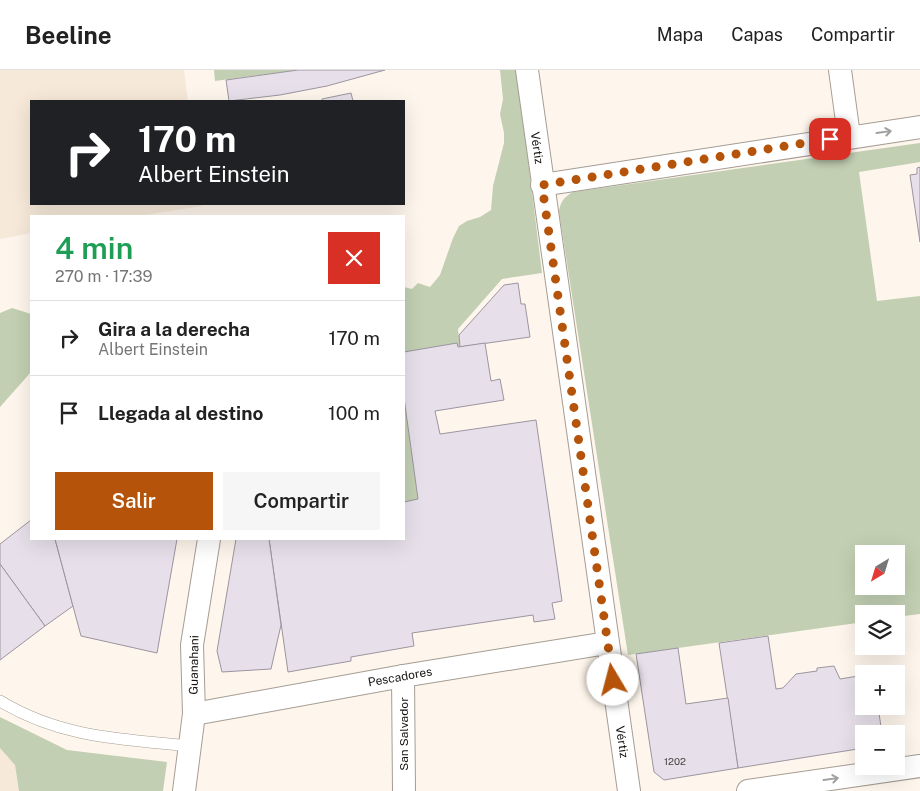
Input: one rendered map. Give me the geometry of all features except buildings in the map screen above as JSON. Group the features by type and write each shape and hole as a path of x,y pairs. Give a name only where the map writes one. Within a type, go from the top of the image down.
{"street":[{"name":"Vértiz","path":"527,70 629,791"},
{"path":"840,70 849,136"},
{"path":"542,185 849,136 920,127"},
{"name":"Guanahani","path":"184,791 194,714 192,645 209,540"},
{"name":"Pescadores","path":"194,714 403,676 607,643"},
{"name":"San Salvador","path":"403,676 404,791"},
{"path":"748,791 920,766"}],"lane":[{"path":"0,701 61,729 90,736 190,746"}],"shaded area":[{"path":"0,70 184,70 188,100 30,100 30,205 202,206 145,215 30,215 30,233 0,239"},
{"path":"0,748 15,765 19,791 0,791"}],"green space":[{"path":"214,70 298,70 215,81"},
{"path":"500,70 517,70 542,273 502,279 458,329 460,347 457,344 405,352 405,287 412,289 418,283 430,287 440,275 459,226 491,210 493,186 504,143 500,114 503,99"},
{"path":"920,143 920,162 859,172 877,301 920,296 920,614 905,616 905,605 855,605 855,623 628,655 559,212 560,205 573,192"},
{"path":"12,308 30,314 30,373 0,407 0,313"},
{"path":"405,404 418,500 405,503"},
{"path":"0,717 67,750 167,762 163,791 19,791 15,765 0,748"}],"route":[{"path":"613,680 542,185 830,139"}]}
